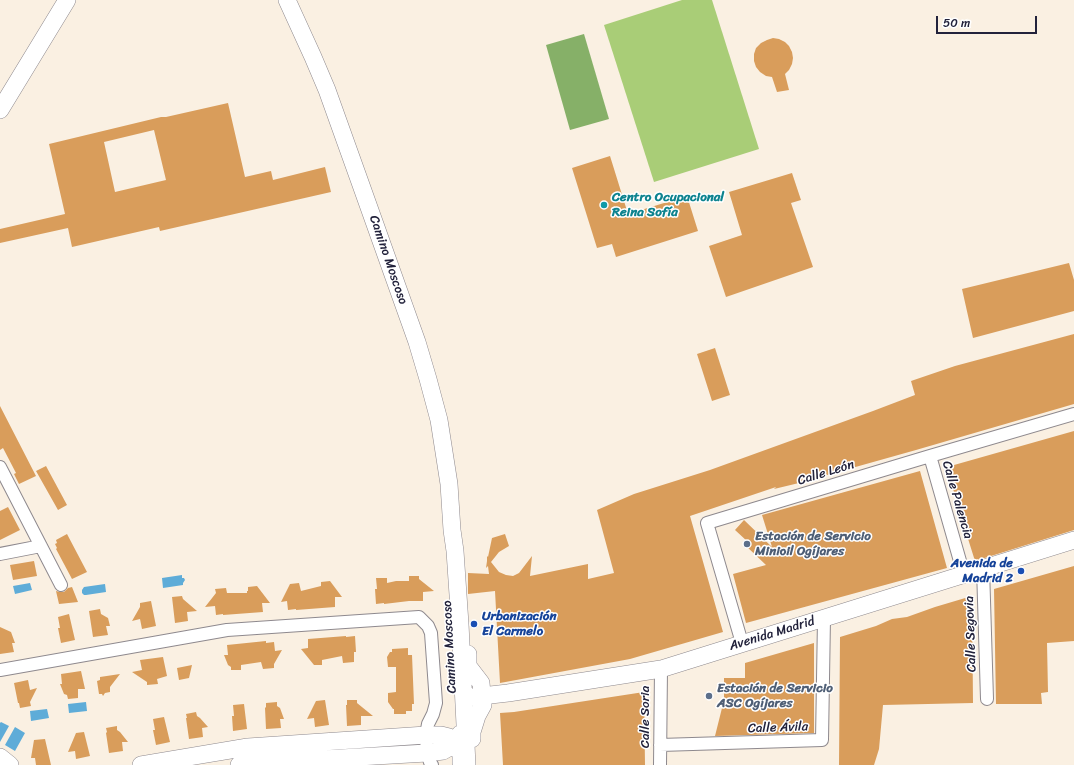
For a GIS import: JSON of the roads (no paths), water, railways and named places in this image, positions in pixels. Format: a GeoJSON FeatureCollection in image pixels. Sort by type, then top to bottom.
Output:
{"type":"FeatureCollection","features":[{"type":"Feature","properties":{"kind":"street"},"geometry":{"type":"LineString","coordinates":[[0,110],[67,0]]}},
{"type":"Feature","properties":{"kind":"street","name":"Camino Moscoso"},"geometry":{"type":"LineString","coordinates":[[287,0],[327,90],[364,192],[417,342],[439,420],[447,466],[455,551],[454,630],[459,723],[467,765]]}},
{"type":"Feature","properties":{"kind":"street","name":"Calle León"},"geometry":{"type":"LineString","coordinates":[[742,643],[707,523],[1074,414]]}},
{"type":"Feature","properties":{"kind":"street","name":"Calle Palencia"},"geometry":{"type":"LineString","coordinates":[[930,456],[964,575]]}},
{"type":"Feature","properties":{"kind":"street"},"geometry":{"type":"LineString","coordinates":[[0,467],[61,584]]}},
{"type":"Feature","properties":{"kind":"street","name":"Avenida Madrid"},"geometry":{"type":"LineString","coordinates":[[464,698],[508,693],[661,668],[1074,540]]}},
{"type":"Feature","properties":{"kind":"street"},"geometry":{"type":"LineString","coordinates":[[0,554],[41,546]]}},
{"type":"Feature","properties":{"kind":"street","name":"Calle Segovia"},"geometry":{"type":"LineString","coordinates":[[983,568],[987,699]]}},
{"type":"Feature","properties":{"kind":"street"},"geometry":{"type":"LineString","coordinates":[[0,670],[227,630],[419,617],[428,626],[431,633],[436,703],[428,724],[426,735],[430,759]]}},
{"type":"Feature","properties":{"kind":"street","name":"Calle Ávila"},"geometry":{"type":"LineString","coordinates":[[660,745],[822,740],[824,618]]}},
{"type":"Feature","properties":{"kind":"street"},"geometry":{"type":"LineString","coordinates":[[454,630],[467,638],[468,666],[481,683],[483,705],[477,716],[472,732],[473,765]]}},
{"type":"Feature","properties":{"kind":"street","name":"Camino Moscoso"},"geometry":{"type":"LineString","coordinates":[[454,630],[464,698],[459,723]]}},
{"type":"Feature","properties":{"kind":"street","name":"Calle Soria"},"geometry":{"type":"LineString","coordinates":[[660,765],[661,668]]}},
{"type":"Feature","properties":{"kind":"street"},"geometry":{"type":"LineString","coordinates":[[456,765],[455,742],[459,723]]}},
{"type":"Feature","properties":{"kind":"street"},"geometry":{"type":"LineString","coordinates":[[141,765],[248,747],[426,735],[441,735],[449,737],[455,742],[461,755],[461,765]]}},
{"type":"Feature","properties":{"kind":"street"},"geometry":{"type":"LineString","coordinates":[[239,765],[254,763],[430,759],[450,747],[455,742]]}},
{"type":"Feature","properties":{"kind":"street"},"geometry":{"type":"LineString","coordinates":[[0,757],[10,765]]}},
{"type":"Feature","properties":{"kind":"water"},"geometry":{"type":"Polygon","coordinates":[[[182,575],[182,578],[185,580],[183,585],[163,588],[162,578],[182,575]]]}},
{"type":"Feature","properties":{"kind":"water"},"geometry":{"type":"Polygon","coordinates":[[[30,583],[32,590],[15,594],[13,586],[30,583]]]}},
{"type":"Feature","properties":{"kind":"water"},"geometry":{"type":"Polygon","coordinates":[[[105,584],[106,592],[86,595],[82,593],[84,587],[105,584]]]}},
{"type":"Feature","properties":{"kind":"water"},"geometry":{"type":"Polygon","coordinates":[[[86,702],[87,711],[69,713],[68,704],[86,702]]]}},
{"type":"Feature","properties":{"kind":"water"},"geometry":{"type":"Polygon","coordinates":[[[47,709],[49,718],[31,721],[30,711],[47,709]]]}},
{"type":"Feature","properties":{"kind":"water"},"geometry":{"type":"Polygon","coordinates":[[[1,722],[9,726],[0,742],[0,723],[1,722]]]}},
{"type":"Feature","properties":{"kind":"water"},"geometry":{"type":"Polygon","coordinates":[[[15,727],[25,733],[15,751],[5,745],[15,727]]]}},
{"type":"Feature","properties":{"kind":"place","name":"Centro Ocupacional Reina Sofía"},"geometry":{"type":"Point","coordinates":[604,205]}},
{"type":"Feature","properties":{"kind":"place","name":"Estación de Servicio Minioil Ogíjares"},"geometry":{"type":"Point","coordinates":[747,544]}},
{"type":"Feature","properties":{"kind":"place","name":"Avenida de Madrid 2"},"geometry":{"type":"Point","coordinates":[1021,571]}},
{"type":"Feature","properties":{"kind":"place","name":"Urbanización El Carmelo"},"geometry":{"type":"Point","coordinates":[474,624]}},
{"type":"Feature","properties":{"kind":"place","name":"Estación de Servicio ASC Ogíjares"},"geometry":{"type":"Point","coordinates":[709,696]}}]}
